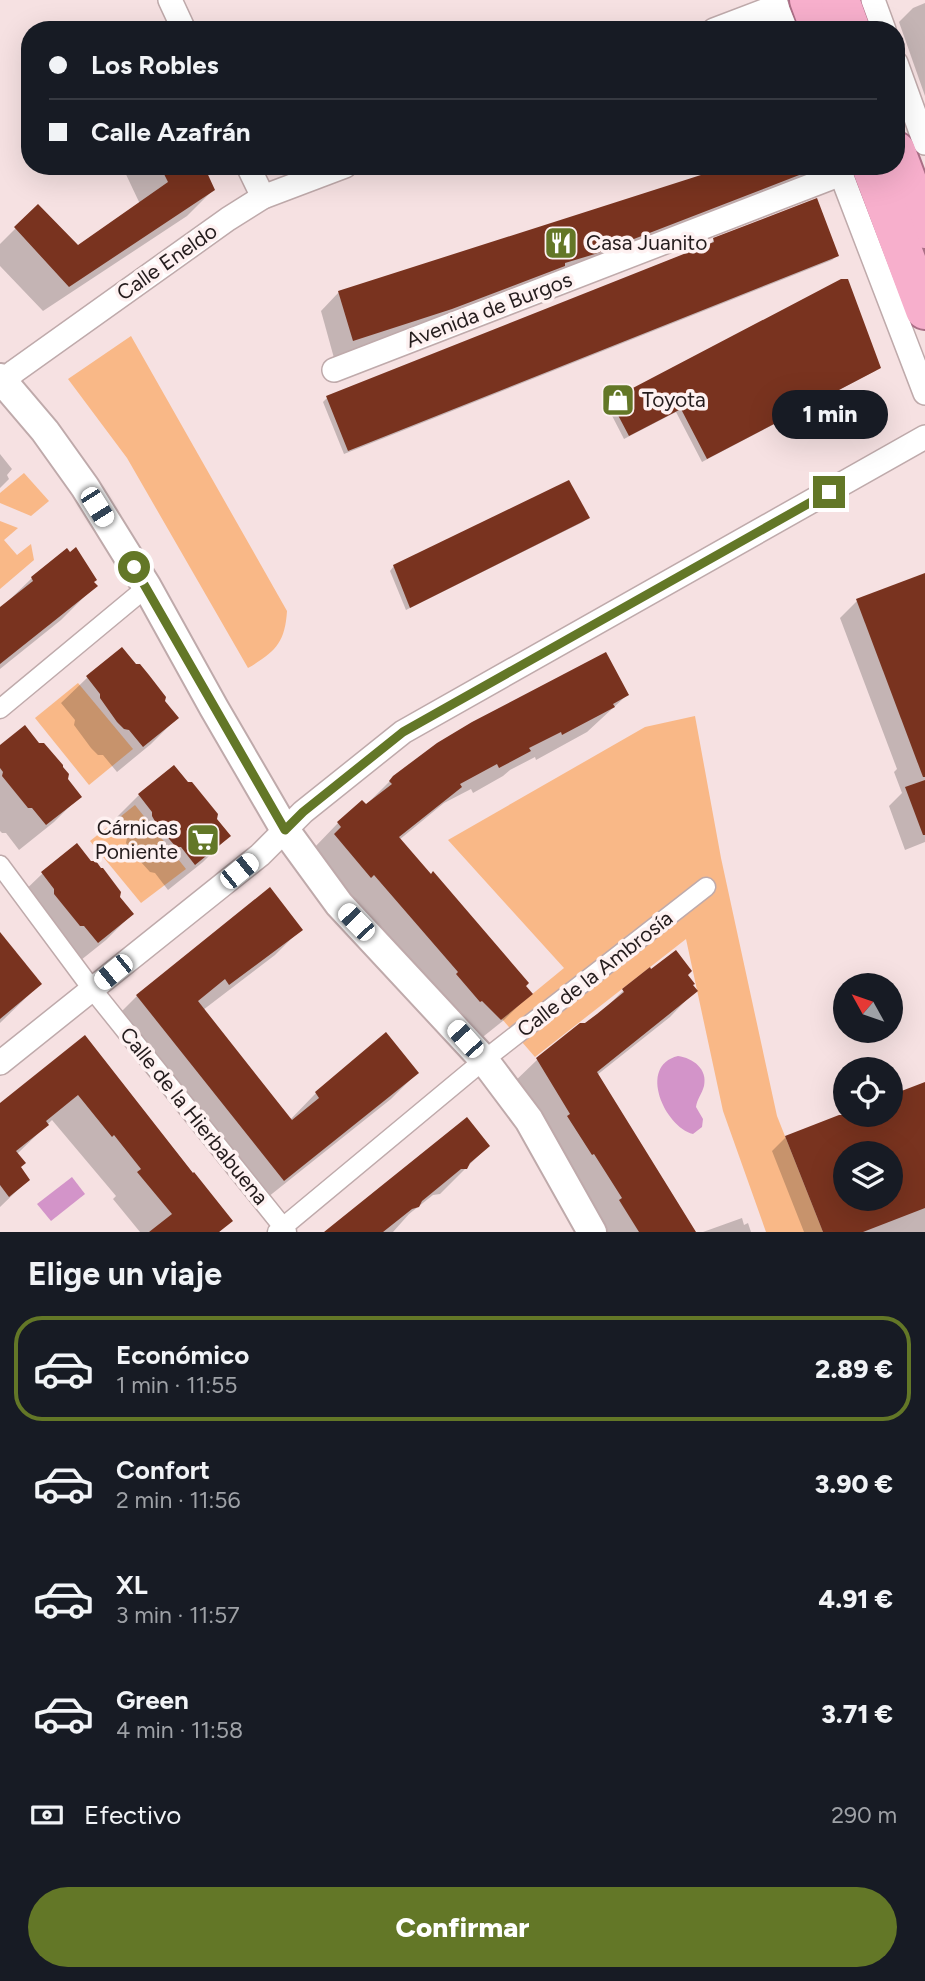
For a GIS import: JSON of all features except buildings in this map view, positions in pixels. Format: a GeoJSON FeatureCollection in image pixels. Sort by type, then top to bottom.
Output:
{"type":"FeatureCollection","features":[{"type":"Feature","properties":{"kind":"highway"},"geometry":{"type":"LineString","coordinates":[[840,0],[848,21]]}},
{"type":"Feature","properties":{"kind":"highway"},"geometry":{"type":"LineString","coordinates":[[788,2],[810,21]]}},
{"type":"Feature","properties":{"kind":"highway"},"geometry":{"type":"LineString","coordinates":[[854,175],[914,242]]}},
{"type":"Feature","properties":{"kind":"highway"},"geometry":{"type":"LineString","coordinates":[[901,175],[925,310]]}},
{"type":"Feature","properties":{"kind":"street"},"geometry":{"type":"LineString","coordinates":[[170,0],[180,21]]}},
{"type":"Feature","properties":{"kind":"street"},"geometry":{"type":"LineString","coordinates":[[859,0],[867,21]]}},
{"type":"Feature","properties":{"kind":"street"},"geometry":{"type":"LineString","coordinates":[[873,0],[881,21]]}},
{"type":"Feature","properties":{"kind":"street"},"geometry":{"type":"LineString","coordinates":[[738,21],[788,2],[788,21]]}},
{"type":"Feature","properties":{"kind":"street"},"geometry":{"type":"LineString","coordinates":[[905,88],[925,144]]}},
{"type":"Feature","properties":{"kind":"street"},"geometry":{"type":"LineString","coordinates":[[905,116],[925,144]]}},
{"type":"Feature","properties":{"kind":"street"},"geometry":{"type":"LineString","coordinates":[[252,175],[262,197]]}},
{"type":"Feature","properties":{"kind":"street","name":"Calle Eneldo"},"geometry":{"type":"LineString","coordinates":[[1,381],[217,226],[262,197],[321,175]]}},
{"type":"Feature","properties":{"kind":"street","name":"Avenida de Burgos"},"geometry":{"type":"LineString","coordinates":[[334,370],[830,175]]}},
{"type":"Feature","properties":{"kind":"street"},"geometry":{"type":"LineString","coordinates":[[850,175],[925,393]]}},
{"type":"Feature","properties":{"kind":"street"},"geometry":{"type":"LineString","coordinates":[[1,381],[45,431],[85,487],[147,587],[285,830],[339,904],[484,1060],[529,1120],[592,1232]]}},
{"type":"Feature","properties":{"kind":"street"},"geometry":{"type":"LineString","coordinates":[[0,1063],[260,855],[303,812],[403,732],[925,437]]}},
{"type":"Feature","properties":{"kind":"street"},"geometry":{"type":"LineString","coordinates":[[0,709],[147,587]]}},
{"type":"Feature","properties":{"kind":"street","name":"Calle de la Hierbabuena"},"geometry":{"type":"LineString","coordinates":[[0,864],[92,989],[282,1230]]}},
{"type":"Feature","properties":{"kind":"street","name":"Calle de la Ambrosía"},"geometry":{"type":"LineString","coordinates":[[282,1230],[484,1060],[706,887]]}},
{"type":"Feature","properties":{"kind":"shaded area"},"geometry":{"type":"Polygon","coordinates":[[[131,336],[287,611],[284,631],[277,646],[248,668],[127,458],[68,379],[131,336]]]}},
{"type":"Feature","properties":{"kind":"shaded area"},"geometry":{"type":"Polygon","coordinates":[[[24,473],[49,501],[31,516],[0,503],[0,493],[24,473]]]}},
{"type":"Feature","properties":{"kind":"shaded area"},"geometry":{"type":"Polygon","coordinates":[[[0,521],[18,528],[4,540],[17,555],[31,544],[34,560],[0,589],[0,521]]]}},
{"type":"Feature","properties":{"kind":"shaded area"},"geometry":{"type":"Polygon","coordinates":[[[78,683],[133,749],[89,785],[35,718],[78,683]]]}},
{"type":"Feature","properties":{"kind":"shaded area"},"geometry":{"type":"Polygon","coordinates":[[[695,716],[721,858],[777,1116],[823,1232],[766,1232],[723,1111],[686,939],[535,1057],[502,1019],[564,968],[448,840],[645,727],[695,716]]]}},
{"type":"Feature","properties":{"kind":"shaded area"},"geometry":{"type":"Polygon","coordinates":[[[135,805],[186,869],[141,903],[90,841],[135,805]]]}},
{"type":"Feature","properties":{"kind":"shaded area"},"geometry":{"type":"Polygon","coordinates":[[[678,1056],[694,1062],[704,1074],[704,1086],[696,1107],[703,1119],[702,1127],[693,1134],[683,1129],[665,1109],[657,1083],[659,1071],[666,1062],[678,1056]]]}},
{"type":"Feature","properties":{"kind":"shaded area"},"geometry":{"type":"Polygon","coordinates":[[[72,1177],[85,1194],[51,1221],[37,1204],[72,1177]]]}},
{"type":"Feature","properties":{"kind":"place","name":"Casa Juanito"},"geometry":{"type":"Point","coordinates":[561,243]}},
{"type":"Feature","properties":{"kind":"place","name":"Toyota"},"geometry":{"type":"Point","coordinates":[618,400]}},
{"type":"Feature","properties":{"kind":"place","name":"Cárnicas Poniente"},"geometry":{"type":"Point","coordinates":[203,840]}},
{"type":"Feature","properties":{"kind":"route"},"geometry":{"type":"LineString","coordinates":[[134,567],[285,830],[303,812],[403,732],[829,492]]}}]}
